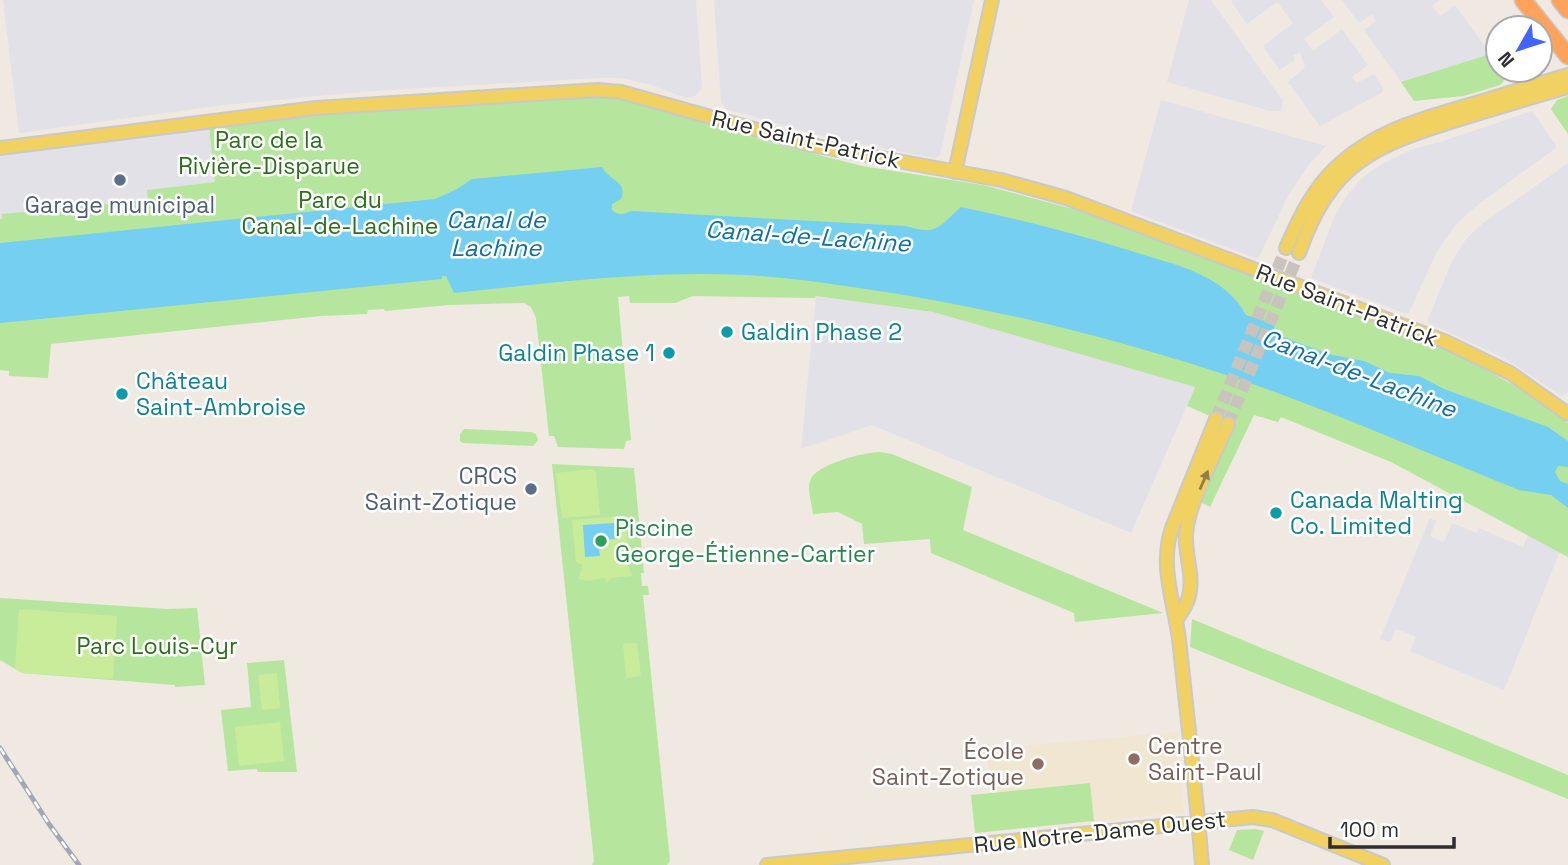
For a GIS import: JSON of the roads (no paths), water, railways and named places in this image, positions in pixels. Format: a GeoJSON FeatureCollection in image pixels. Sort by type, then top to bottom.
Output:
{"type":"FeatureCollection","features":[{"type":"Feature","properties":{"kind":"highway"},"geometry":{"type":"LineString","coordinates":[[1523,0],[1568,56]]}},
{"type":"Feature","properties":{"kind":"highway"},"geometry":{"type":"LineString","coordinates":[[1560,0],[1568,10]]}},
{"type":"Feature","properties":{"kind":"main road"},"geometry":{"type":"LineString","coordinates":[[955,172],[992,0]]}},
{"type":"Feature","properties":{"kind":"main road"},"geometry":{"type":"LineString","coordinates":[[1286,248],[1315,192],[1338,166],[1363,146],[1410,122],[1568,75]]}},
{"type":"Feature","properties":{"kind":"main road"},"geometry":{"type":"LineString","coordinates":[[1299,253],[1311,222],[1328,193],[1350,169],[1379,148],[1414,133],[1568,86]]}},
{"type":"Feature","properties":{"kind":"main road","name":"Rue Saint-Patrick"},"geometry":{"type":"LineString","coordinates":[[0,148],[325,107],[606,90],[638,96],[811,145],[1017,183],[1066,198],[1444,341],[1510,373],[1568,414]]}},
{"type":"Feature","properties":{"kind":"main road"},"geometry":{"type":"LineString","coordinates":[[1176,621],[1188,600],[1191,587],[1185,538],[1188,519],[1222,421],[1167,544],[1166,572],[1176,621],[1202,865]]}},
{"type":"Feature","properties":{"kind":"main road","name":"Rue Notre-Dame Ouest"},"geometry":{"type":"LineString","coordinates":[[768,865],[1248,817],[1268,819],[1383,865]]}},
{"type":"Feature","properties":{"kind":"water","name":"Canal de Lachine"},"geometry":{"type":"Polygon","coordinates":[[[602,167],[622,188],[621,199],[612,204],[612,210],[619,214],[631,211],[906,226],[931,230],[961,207],[1066,232],[1178,265],[1210,279],[1224,289],[1246,315],[1275,324],[1273,333],[1328,354],[1364,361],[1390,373],[1419,376],[1444,389],[1548,427],[1568,441],[1568,467],[1558,466],[1555,472],[1560,481],[1568,484],[1568,508],[1551,495],[1519,490],[1281,394],[1153,352],[1059,327],[963,306],[791,279],[746,275],[672,274],[599,278],[454,293],[446,276],[442,276],[442,279],[0,323],[0,243],[435,199],[472,179],[602,167]]]}},
{"type":"Feature","properties":{"kind":"water","name":"Piscine George-Étienne-Cartier"},"geometry":{"type":"Polygon","coordinates":[[[615,523],[617,539],[598,540],[600,556],[585,557],[583,525],[615,523]]]}},
{"type":"Feature","properties":{"kind":"tunnel"},"geometry":{"type":"LineString","coordinates":[[1216,419],[1286,248]]}},
{"type":"Feature","properties":{"kind":"tunnel"},"geometry":{"type":"LineString","coordinates":[[1228,424],[1299,253]]}},
{"type":"Feature","properties":{"kind":"railway"},"geometry":{"type":"LineString","coordinates":[[0,748],[79,865]]}},
{"type":"Feature","properties":{"kind":"place","name":"Garage municipal"},"geometry":{"type":"Point","coordinates":[120,180]}},
{"type":"Feature","properties":{"kind":"place","name":"Galdin Phase 2"},"geometry":{"type":"Point","coordinates":[727,332]}},
{"type":"Feature","properties":{"kind":"place","name":"Galdin Phase 1"},"geometry":{"type":"Point","coordinates":[669,353]}},
{"type":"Feature","properties":{"kind":"place","name":"Château Saint-Ambroise"},"geometry":{"type":"Point","coordinates":[122,394]}},
{"type":"Feature","properties":{"kind":"place","name":"CRCS Saint-Zotique"},"geometry":{"type":"Point","coordinates":[531,489]}},
{"type":"Feature","properties":{"kind":"place","name":"Canada Malting Co. Limited"},"geometry":{"type":"Point","coordinates":[1276,513]}},
{"type":"Feature","properties":{"kind":"place","name":"Piscine George-Étienne-Cartier"},"geometry":{"type":"Point","coordinates":[601,541]}},
{"type":"Feature","properties":{"kind":"place","name":"Centre Saint-Paul"},"geometry":{"type":"Point","coordinates":[1134,759]}},
{"type":"Feature","properties":{"kind":"place","name":"École Saint-Zotique"},"geometry":{"type":"Point","coordinates":[1038,764]}},
{"type":"Feature","properties":{"kind":"park label","name":"Parc de la Rivière-Disparue"},"geometry":{"type":"Point","coordinates":[269,153]}},
{"type":"Feature","properties":{"kind":"park label","name":"Parc du Canal-de-Lachine"},"geometry":{"type":"Point","coordinates":[340,213]}},
{"type":"Feature","properties":{"kind":"park label","name":"Parc Louis-Cyr"},"geometry":{"type":"Point","coordinates":[157,646]}},
{"type":"Feature","properties":{"kind":"water label","name":"Canal-de-Lachine"},"geometry":{"type":"Point","coordinates":[808,236]}},
{"type":"Feature","properties":{"kind":"water label","name":"Canal-de-Lachine"},"geometry":{"type":"Point","coordinates":[1359,373]}}]}
